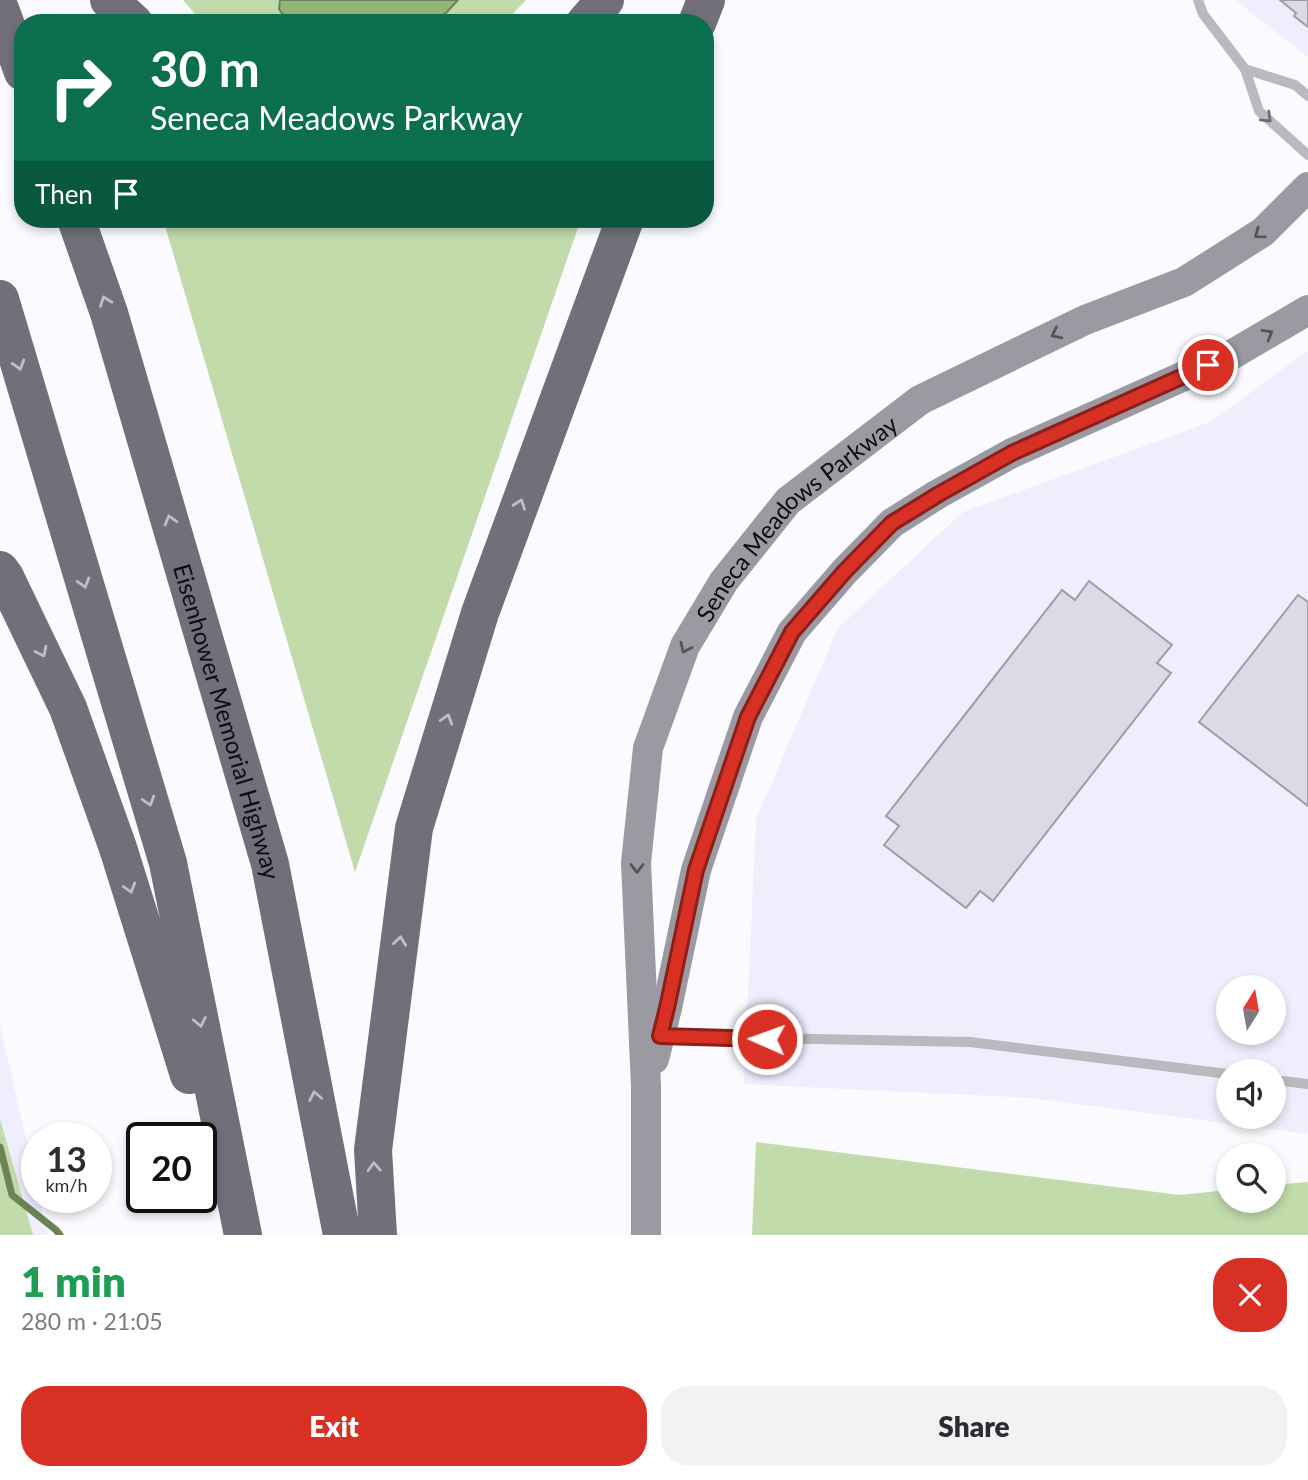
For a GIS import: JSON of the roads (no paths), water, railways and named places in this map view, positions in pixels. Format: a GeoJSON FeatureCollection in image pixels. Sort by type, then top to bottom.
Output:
{"type":"FeatureCollection","features":[{"type":"Feature","properties":{"kind":"highway"},"geometry":{"type":"LineString","coordinates":[[109,0],[124,14]]}},
{"type":"Feature","properties":{"kind":"highway"},"geometry":{"type":"LineString","coordinates":[[593,14],[605,0]]}},
{"type":"Feature","properties":{"kind":"highway"},"geometry":{"type":"LineString","coordinates":[[0,9],[14,47]]}},
{"type":"Feature","properties":{"kind":"highway","name":"Eisenhower Memorial Highway"},"geometry":{"type":"LineString","coordinates":[[79,228],[109,313],[270,863],[342,1235]]}},
{"type":"Feature","properties":{"kind":"highway"},"geometry":{"type":"LineString","coordinates":[[378,1235],[373,1150],[414,828],[480,613],[622,228]]}},
{"type":"Feature","properties":{"kind":"highway"},"geometry":{"type":"LineString","coordinates":[[0,299],[168,863],[241,1235]]}},
{"type":"Feature","properties":{"kind":"highway"},"geometry":{"type":"LineString","coordinates":[[0,570],[68,708],[118,848],[241,1235]]}},
{"type":"Feature","properties":{"kind":"street","name":"Seneca Meadows Parkway"},"geometry":{"type":"LineString","coordinates":[[646,1235],[646,1086],[636,863],[648,748],[685,646],[724,582],[788,501],[920,400],[1085,320],[1184,282],[1263,232],[1308,187]]}},
{"type":"Feature","properties":{"kind":"street","name":"Seneca Meadows Parkway"},"geometry":{"type":"LineString","coordinates":[[646,1086],[667,1008],[696,870],[748,717],[792,632],[845,571],[892,523],[1012,453],[1233,354],[1308,310]]}},
{"type":"Feature","properties":{"kind":"lane"},"geometry":{"type":"LineString","coordinates":[[1198,0],[1203,13],[1245,69],[1259,111],[1308,155]]}},
{"type":"Feature","properties":{"kind":"lane"},"geometry":{"type":"LineString","coordinates":[[1245,69],[1295,85],[1308,96]]}},
{"type":"Feature","properties":{"kind":"lane"},"geometry":{"type":"LineString","coordinates":[[660,1036],[970,1042],[1216,1073]]}},
{"type":"Feature","properties":{"kind":"lane"},"geometry":{"type":"LineString","coordinates":[[1286,1081],[1308,1084]]}},
{"type":"Feature","properties":{"kind":"waterway"},"geometry":{"type":"LineString","coordinates":[[0,1147],[12,1195],[60,1235]]}}]}
